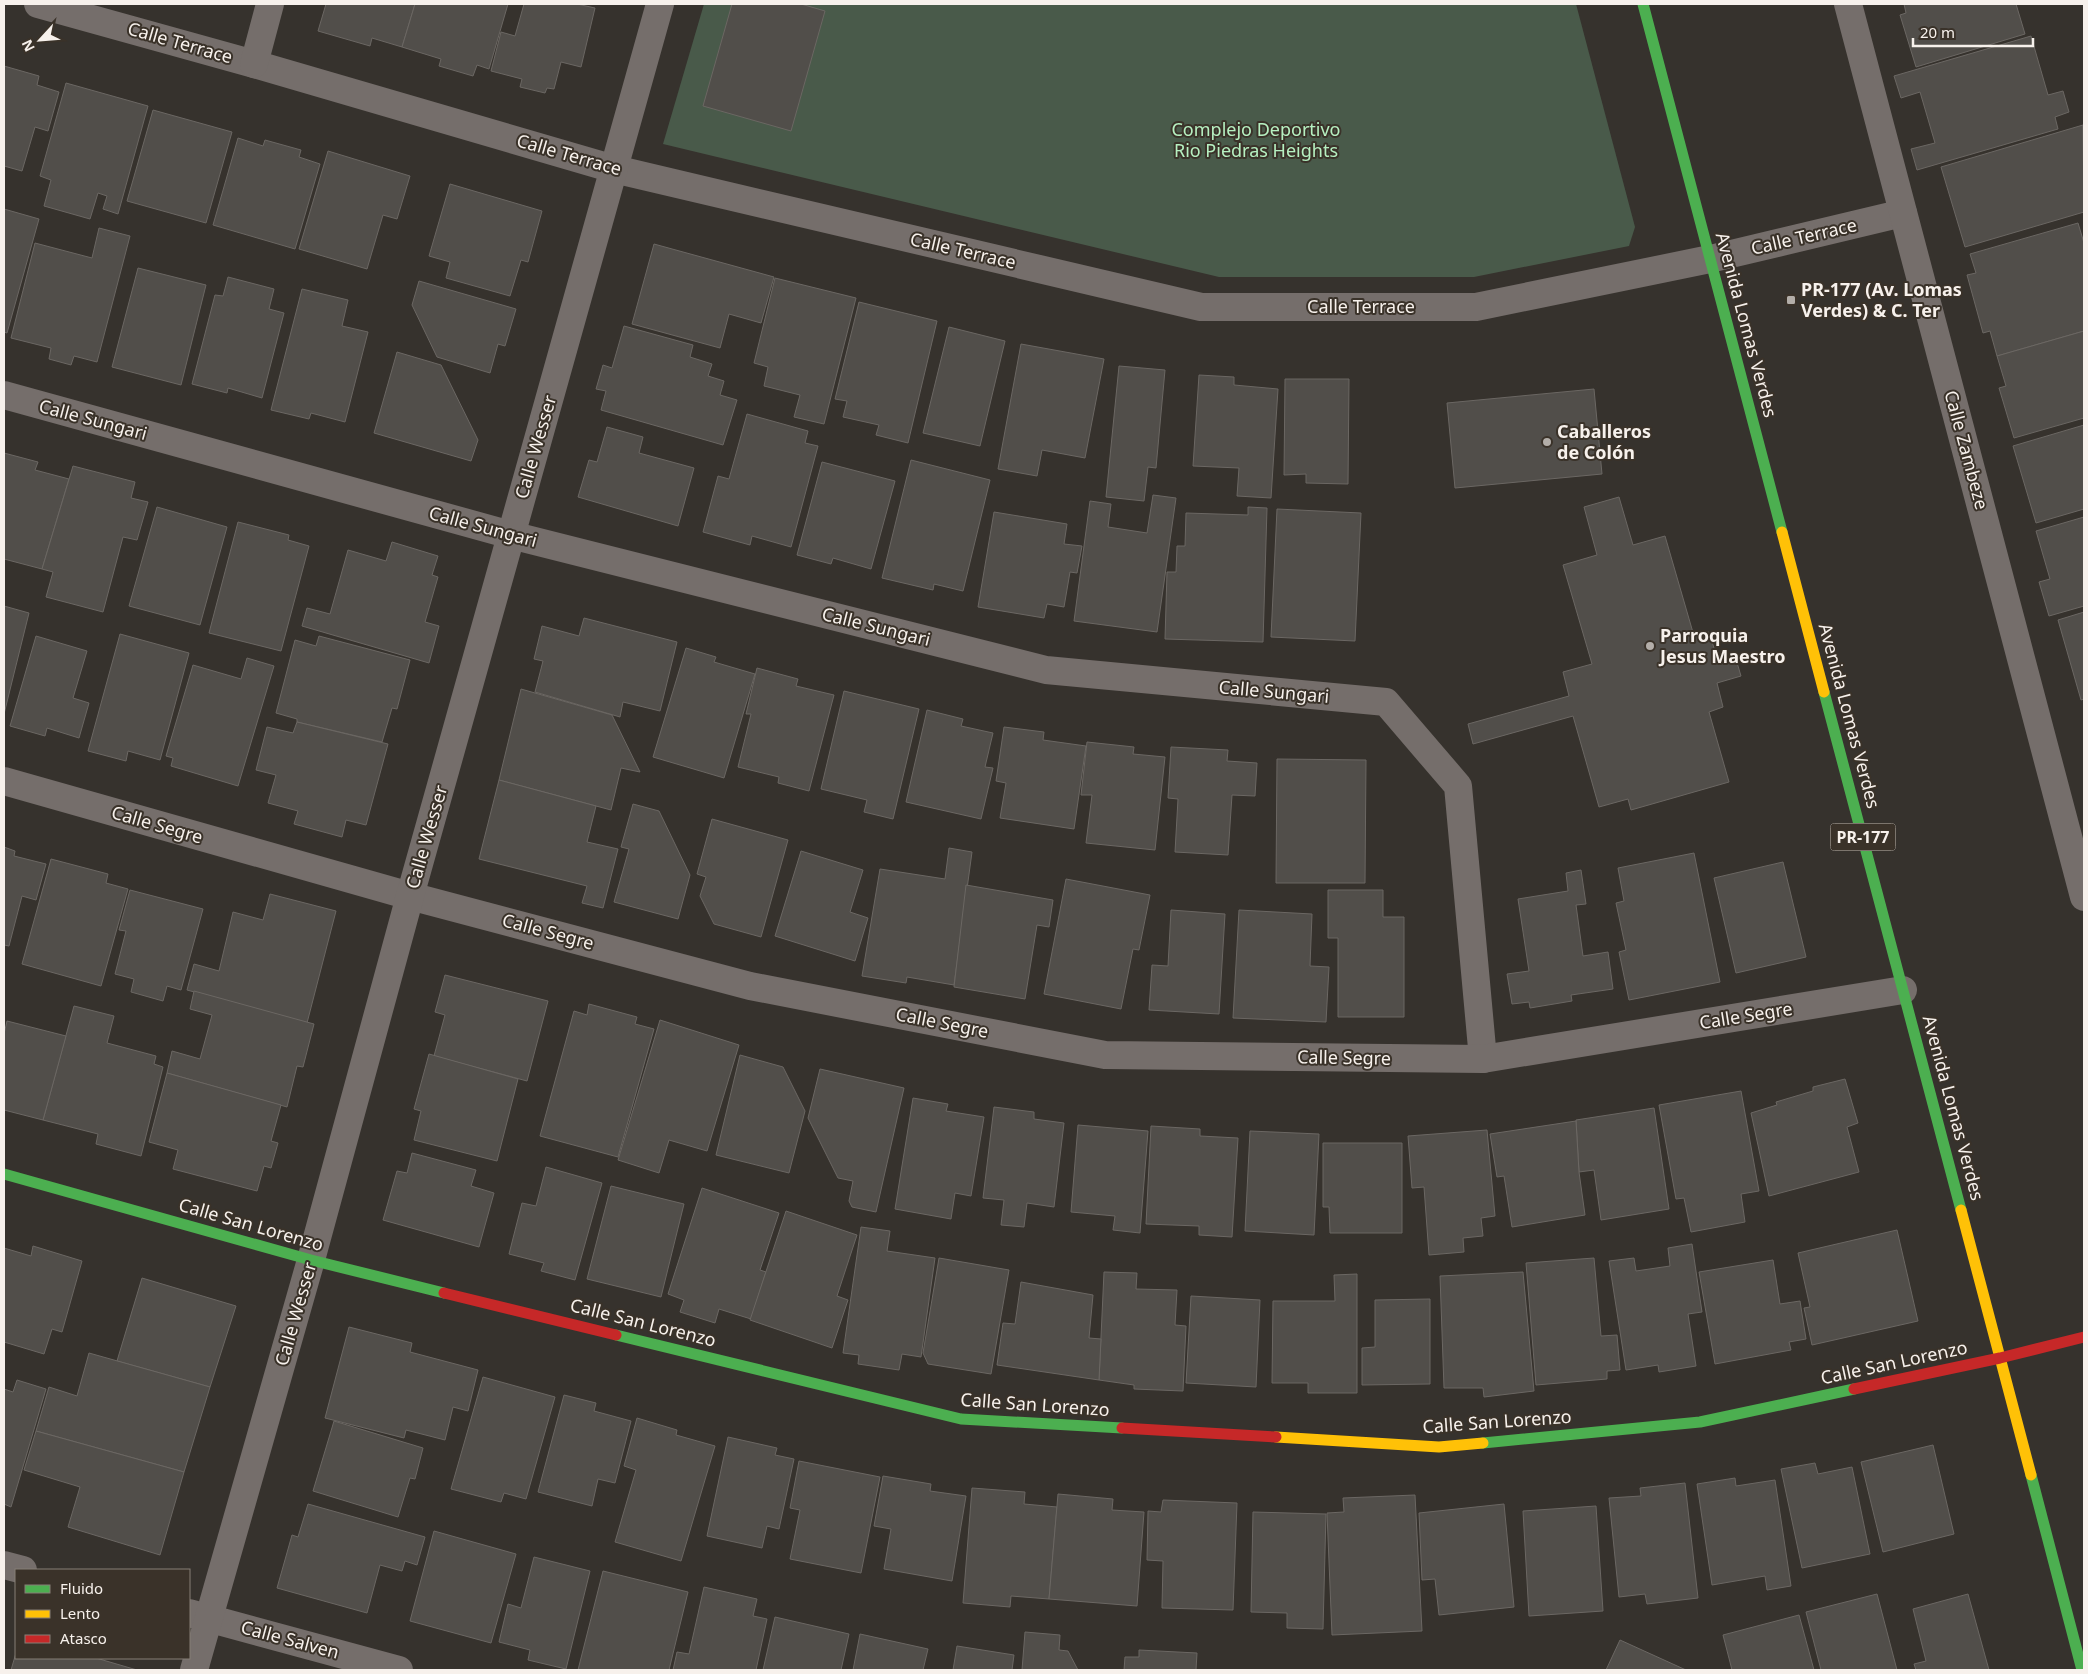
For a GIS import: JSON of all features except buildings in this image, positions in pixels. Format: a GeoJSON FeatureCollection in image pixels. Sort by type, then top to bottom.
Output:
{"type":"FeatureCollection","features":[{"type":"Feature","properties":{"kind":"street","name":"Calle Terrace"},"geometry":{"type":"LineString","coordinates":[[38,4],[254,64],[614,169],[1201,307],[1476,307],[1710,259],[1903,213]]}},
{"type":"Feature","properties":{"kind":"street"},"geometry":{"type":"LineString","coordinates":[[254,64],[270,4]]}},
{"type":"Feature","properties":{"kind":"street","name":"Calle Wesser"},"geometry":{"type":"LineString","coordinates":[[194,1670],[199,1615],[311,1260],[410,896],[660,4]]}},
{"type":"Feature","properties":{"kind":"street","name":"Avenida Lomas Verdes"},"geometry":{"type":"LineString","coordinates":[[1643,4],[2082,1670]]}},
{"type":"Feature","properties":{"kind":"street","name":"Calle Zambeze"},"geometry":{"type":"LineString","coordinates":[[1848,4],[2084,897]]}},
{"type":"Feature","properties":{"kind":"street","name":"Calle Sungari"},"geometry":{"type":"LineString","coordinates":[[4,395],[511,535],[1046,670],[1386,702],[1458,786],[1483,1059]]}},
{"type":"Feature","properties":{"kind":"street","name":"Calle Segre"},"geometry":{"type":"LineString","coordinates":[[4,781],[410,896],[750,986],[1105,1055],[1483,1059],[1904,990]]}},
{"type":"Feature","properties":{"kind":"street","name":"Calle San Lorenzo"},"geometry":{"type":"LineString","coordinates":[[4,1174],[311,1260],[962,1420],[1439,1447],[1700,1422],[2000,1358],[2084,1337]]}},
{"type":"Feature","properties":{"kind":"street"},"geometry":{"type":"LineString","coordinates":[[4,1566],[18,1569]]}},
{"type":"Feature","properties":{"kind":"street","name":"Calle Salven"},"geometry":{"type":"LineString","coordinates":[[199,1615],[400,1670]]}},
{"type":"Feature","properties":{"kind":"green space","name":"Complejo Deportivo Rio Piedras Heights"},"geometry":{"type":"Polygon","coordinates":[[[704,4],[1576,4],[1635,227],[1629,246],[1474,277],[1219,277],[663,144],[704,4]]]}},
{"type":"Feature","properties":{"kind":"traffic: fast"},"geometry":{"type":"LineString","coordinates":[[1643,4],[1782,532]]}},
{"type":"Feature","properties":{"kind":"traffic: fast"},"geometry":{"type":"LineString","coordinates":[[1824,692],[1961,1210]]}},
{"type":"Feature","properties":{"kind":"traffic: fast"},"geometry":{"type":"LineString","coordinates":[[4,1174],[311,1260],[444,1293]]}},
{"type":"Feature","properties":{"kind":"traffic: fast"},"geometry":{"type":"LineString","coordinates":[[616,1335],[961,1419],[1122,1428]]}},
{"type":"Feature","properties":{"kind":"traffic: fast"},"geometry":{"type":"LineString","coordinates":[[1483,1443],[1700,1422],[1854,1389]]}},
{"type":"Feature","properties":{"kind":"traffic: fast"},"geometry":{"type":"LineString","coordinates":[[2031,1475],[2082,1670]]}},
{"type":"Feature","properties":{"kind":"traffic: slow"},"geometry":{"type":"LineString","coordinates":[[1782,532],[1824,692]]}},
{"type":"Feature","properties":{"kind":"traffic: slow"},"geometry":{"type":"LineString","coordinates":[[1961,1210],[2031,1475]]}},
{"type":"Feature","properties":{"kind":"traffic: slow"},"geometry":{"type":"LineString","coordinates":[[1276,1437],[1439,1447],[1483,1443]]}},
{"type":"Feature","properties":{"kind":"traffic: jam"},"geometry":{"type":"LineString","coordinates":[[444,1293],[616,1335]]}},
{"type":"Feature","properties":{"kind":"traffic: jam"},"geometry":{"type":"LineString","coordinates":[[1854,1389],[2000,1358],[2084,1337]]}},
{"type":"Feature","properties":{"kind":"traffic: jam"},"geometry":{"type":"LineString","coordinates":[[1122,1428],[1276,1437]]}},
{"type":"Feature","properties":{"kind":"place","name":"PR-177 (Av. Lomas Verdes) & C. Ter"},"geometry":{"type":"Point","coordinates":[1791,300]}},
{"type":"Feature","properties":{"kind":"place","name":"Caballeros de Colón"},"geometry":{"type":"Point","coordinates":[1547,442]}},
{"type":"Feature","properties":{"kind":"place","name":"Parroquia Jesus Maestro"},"geometry":{"type":"Point","coordinates":[1650,646]}}]}
